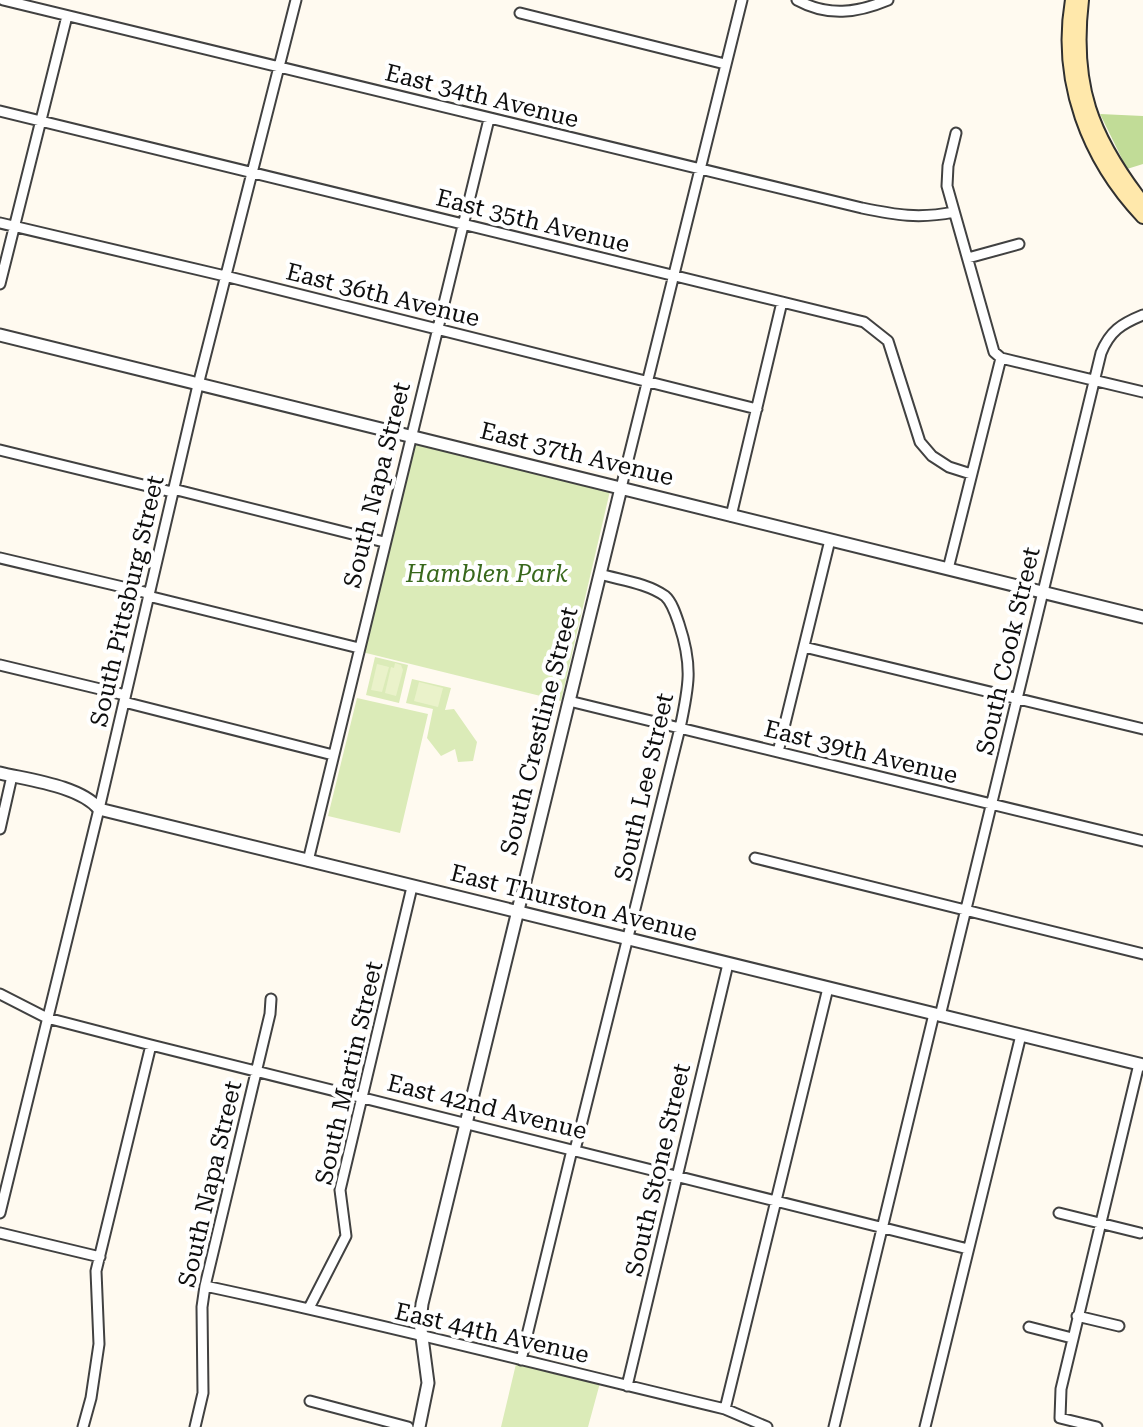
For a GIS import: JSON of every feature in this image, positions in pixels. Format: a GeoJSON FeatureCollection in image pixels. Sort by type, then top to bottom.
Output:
{"type":"FeatureCollection","features":[{"type":"Feature","properties":{"kind":"main road"},"geometry":{"type":"LineString","coordinates":[[1072,0],[1070,56],[1076,102],[1105,171],[1143,217]]}},
{"type":"Feature","properties":{"kind":"main road"},"geometry":{"type":"LineString","coordinates":[[1082,0],[1080,55],[1083,87],[1090,113],[1101,142],[1117,170],[1143,203]]}},
{"type":"Feature","properties":{"kind":"street","name":"East 34th Avenue"},"geometry":{"type":"LineString","coordinates":[[3,0],[899,216],[928,217],[954,212]]}},
{"type":"Feature","properties":{"kind":"street","name":"South Pittsburg Street"},"geometry":{"type":"LineString","coordinates":[[0,1213],[198,385],[296,0]]}},
{"type":"Feature","properties":{"kind":"street","name":"South Crestline Street"},"geometry":{"type":"LineString","coordinates":[[419,1427],[428,1383],[421,1338],[422,1304],[742,0]]}},
{"type":"Feature","properties":{"kind":"street"},"geometry":{"type":"LineString","coordinates":[[797,0],[831,12],[869,8],[888,0]]}},
{"type":"Feature","properties":{"kind":"street"},"geometry":{"type":"LineString","coordinates":[[520,13],[725,64]]}},
{"type":"Feature","properties":{"kind":"street"},"geometry":{"type":"LineString","coordinates":[[0,284],[67,16]]}},
{"type":"Feature","properties":{"kind":"street","name":"East 35th Avenue"},"geometry":{"type":"LineString","coordinates":[[0,111],[864,322],[888,341],[920,442],[932,456],[949,467],[971,474]]}},
{"type":"Feature","properties":{"kind":"street","name":"South Napa Street"},"geometry":{"type":"LineString","coordinates":[[308,861],[409,436],[489,119]]}},
{"type":"Feature","properties":{"kind":"street"},"geometry":{"type":"LineString","coordinates":[[956,133],[947,186],[994,352],[1001,358],[1143,392]]}},
{"type":"Feature","properties":{"kind":"street","name":"East 36th Avenue"},"geometry":{"type":"LineString","coordinates":[[0,223],[757,409]]}},
{"type":"Feature","properties":{"kind":"street"},"geometry":{"type":"LineString","coordinates":[[968,258],[1019,244]]}},
{"type":"Feature","properties":{"kind":"street"},"geometry":{"type":"LineString","coordinates":[[731,516],[782,302]]}},
{"type":"Feature","properties":{"kind":"street","name":"South Cook Street"},"geometry":{"type":"LineString","coordinates":[[834,1427],[991,805],[1094,379],[1108,336],[1122,324],[1143,315]]}},
{"type":"Feature","properties":{"kind":"street","name":"East 37th Avenue"},"geometry":{"type":"LineString","coordinates":[[0,335],[1143,617]]}},
{"type":"Feature","properties":{"kind":"street"},"geometry":{"type":"LineString","coordinates":[[948,569],[1001,358]]}},
{"type":"Feature","properties":{"kind":"street"},"geometry":{"type":"LineString","coordinates":[[0,450],[384,542]]}},
{"type":"Feature","properties":{"kind":"street"},"geometry":{"type":"LineString","coordinates":[[778,752],[830,540]]}},
{"type":"Feature","properties":{"kind":"street"},"geometry":{"type":"LineString","coordinates":[[0,558],[359,648]]}},
{"type":"Feature","properties":{"kind":"street","name":"South Lee Street"},"geometry":{"type":"LineString","coordinates":[[521,1360],[688,691],[690,664],[677,616],[667,598],[650,588],[600,574]]}},
{"type":"Feature","properties":{"kind":"street"},"geometry":{"type":"LineString","coordinates":[[804,647],[1143,729]]}},
{"type":"Feature","properties":{"kind":"street"},"geometry":{"type":"LineString","coordinates":[[0,665],[333,755]]}},
{"type":"Feature","properties":{"kind":"street","name":"East 39th Avenue"},"geometry":{"type":"LineString","coordinates":[[569,701],[1143,841]]}},
{"type":"Feature","properties":{"kind":"street"},"geometry":{"type":"LineString","coordinates":[[0,829],[6,774]]}},
{"type":"Feature","properties":{"kind":"street","name":"East Thurston Avenue"},"geometry":{"type":"LineString","coordinates":[[6,774],[77,794],[91,800],[99,809],[1141,1065]]}},
{"type":"Feature","properties":{"kind":"street"},"geometry":{"type":"LineString","coordinates":[[755,858],[1143,954]]}},
{"type":"Feature","properties":{"kind":"street","name":"South Martin Street"},"geometry":{"type":"LineString","coordinates":[[309,1308],[346,1236],[340,1190],[412,887]]}},
{"type":"Feature","properties":{"kind":"street","name":"South Stone Street"},"geometry":{"type":"LineString","coordinates":[[627,1386],[728,964]]}},
{"type":"Feature","properties":{"kind":"street"},"geometry":{"type":"LineString","coordinates":[[725,1409],[828,988]]}},
{"type":"Feature","properties":{"kind":"street","name":"East 42nd Avenue"},"geometry":{"type":"LineString","coordinates":[[0,994],[47,1018],[968,1249]]}},
{"type":"Feature","properties":{"kind":"street","name":"South Napa Street"},"geometry":{"type":"LineString","coordinates":[[195,1427],[203,1393],[202,1307],[205,1286],[257,1071],[271,999]]}},
{"type":"Feature","properties":{"kind":"street"},"geometry":{"type":"LineString","coordinates":[[925,1427],[1021,1035]]}},
{"type":"Feature","properties":{"kind":"street"},"geometry":{"type":"LineString","coordinates":[[83,1427],[99,1344],[96,1271],[151,1045]]}},
{"type":"Feature","properties":{"kind":"street"},"geometry":{"type":"LineString","coordinates":[[1097,1427],[1059,1422],[1061,1389],[1099,1222],[1141,1065]]}},
{"type":"Feature","properties":{"kind":"street"},"geometry":{"type":"LineString","coordinates":[[1059,1213],[1140,1233]]}},
{"type":"Feature","properties":{"kind":"street"},"geometry":{"type":"LineString","coordinates":[[0,1233],[100,1257]]}},
{"type":"Feature","properties":{"kind":"street","name":"East 44th Avenue"},"geometry":{"type":"LineString","coordinates":[[205,1286],[309,1308],[421,1338],[725,1409],[746,1423],[767,1427]]}},
{"type":"Feature","properties":{"kind":"street"},"geometry":{"type":"LineString","coordinates":[[1077,1316],[1119,1326]]}},
{"type":"Feature","properties":{"kind":"street"},"geometry":{"type":"LineString","coordinates":[[1029,1327],[1072,1338]]}},
{"type":"Feature","properties":{"kind":"street"},"geometry":{"type":"LineString","coordinates":[[310,1401],[408,1427]]}},
{"type":"Feature","properties":{"kind":"green space"},"geometry":{"type":"Polygon","coordinates":[[[1100,114],[1143,116],[1143,164],[1127,169],[1100,114]]]}},
{"type":"Feature","properties":{"kind":"green space","name":"Hamblen Park"},"geometry":{"type":"Polygon","coordinates":[[[413,442],[610,491],[561,701],[362,652],[413,442]]]}},
{"type":"Feature","properties":{"kind":"green space"},"geometry":{"type":"Polygon","coordinates":[[[375,657],[408,665],[399,703],[366,695],[375,657]]]}},
{"type":"Feature","properties":{"kind":"green space"},"geometry":{"type":"Polygon","coordinates":[[[395,663],[401,665],[403,670],[396,696],[385,693],[391,667],[394,668],[395,663]]]}},
{"type":"Feature","properties":{"kind":"green space"},"geometry":{"type":"Polygon","coordinates":[[[377,664],[389,667],[382,692],[371,690],[377,664]]]}},
{"type":"Feature","properties":{"kind":"green space"},"geometry":{"type":"Polygon","coordinates":[[[412,679],[451,688],[445,710],[454,709],[477,742],[473,761],[458,762],[455,749],[441,756],[427,738],[433,709],[406,703],[412,679]]]}},
{"type":"Feature","properties":{"kind":"green space"},"geometry":{"type":"Polygon","coordinates":[[[419,682],[443,688],[438,707],[414,701],[419,682]]]}},
{"type":"Feature","properties":{"kind":"green space"},"geometry":{"type":"Polygon","coordinates":[[[357,698],[428,714],[400,833],[328,816],[357,698]]]}},
{"type":"Feature","properties":{"kind":"green space"},"geometry":{"type":"Polygon","coordinates":[[[516,1364],[600,1383],[588,1427],[501,1427],[516,1364]]]}}]}
